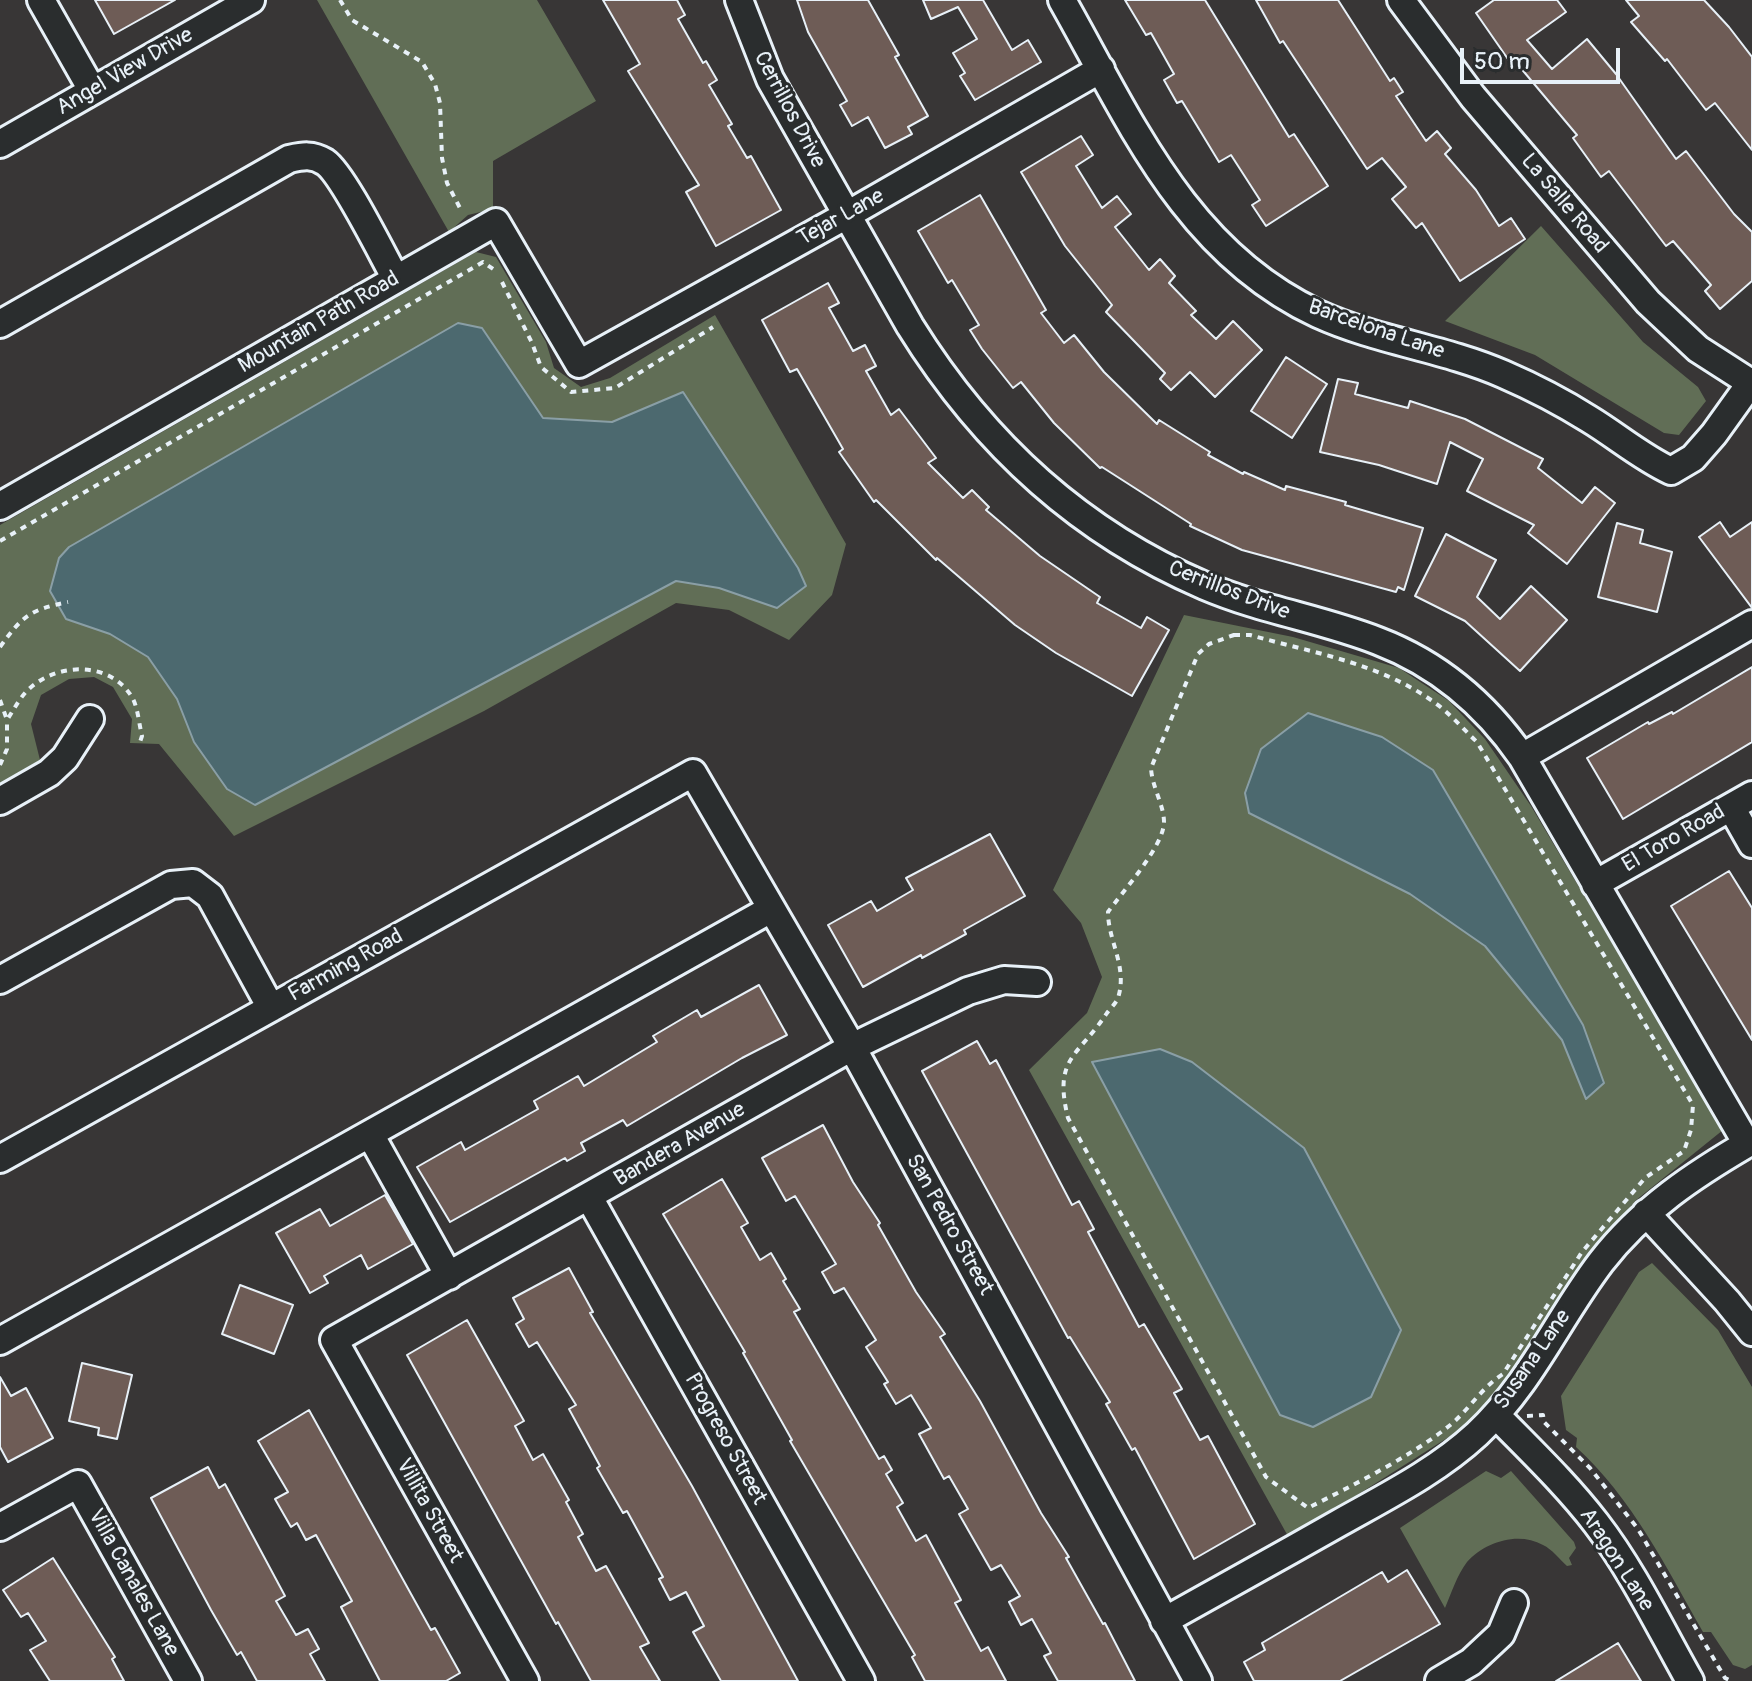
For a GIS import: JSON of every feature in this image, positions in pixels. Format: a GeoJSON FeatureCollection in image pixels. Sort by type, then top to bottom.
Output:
{"type":"FeatureCollection","features":[{"type":"Feature","properties":{"kind":"street"},"geometry":{"type":"LineString","coordinates":[[41,0],[92,90]]}},
{"type":"Feature","properties":{"kind":"street","name":"Angel View Drive"},"geometry":{"type":"LineString","coordinates":[[0,144],[251,0]]}},
{"type":"Feature","properties":{"kind":"street","name":"Cerrillos Drive"},"geometry":{"type":"LineString","coordinates":[[739,0],[770,79],[910,326],[950,387],[998,444],[1051,493],[1111,537],[1174,573],[1242,600],[1352,632],[1413,657],[1467,694],[1486,712],[1522,757],[1750,1142]]}},
{"type":"Feature","properties":{"kind":"street","name":"Barcelona Lane"},"geometry":{"type":"LineString","coordinates":[[1062,0],[1157,166],[1188,212],[1226,253],[1270,287],[1319,314],[1345,324],[1466,360],[1529,386],[1589,419],[1645,458],[1671,471],[1693,458],[1751,382]]}},
{"type":"Feature","properties":{"kind":"street","name":"La Salle Road"},"geometry":{"type":"LineString","coordinates":[[1401,0],[1473,97],[1663,319],[1698,349],[1751,382]]}},
{"type":"Feature","properties":{"kind":"street","name":"Tejar Lane"},"geometry":{"type":"LineString","coordinates":[[579,364],[1101,69]]}},
{"type":"Feature","properties":{"kind":"street"},"geometry":{"type":"LineString","coordinates":[[0,324],[289,159],[309,155],[327,163],[341,181],[396,279]]}},
{"type":"Feature","properties":{"kind":"street","name":"Mountain Path Road"},"geometry":{"type":"LineString","coordinates":[[0,506],[496,222],[579,364]]}},
{"type":"Feature","properties":{"kind":"street"},"geometry":{"type":"LineString","coordinates":[[1522,757],[1752,624]]}},
{"type":"Feature","properties":{"kind":"street"},"geometry":{"type":"LineString","coordinates":[[0,801],[49,773],[65,758],[90,719]]}},
{"type":"Feature","properties":{"kind":"street","name":"San Pedro Street"},"geometry":{"type":"LineString","coordinates":[[693,773],[852,1047],[1198,1681]]}},
{"type":"Feature","properties":{"kind":"street","name":"Farming Road"},"geometry":{"type":"LineString","coordinates":[[0,1159],[693,773]]}},
{"type":"Feature","properties":{"kind":"street"},"geometry":{"type":"LineString","coordinates":[[1741,801],[1752,844]]}},
{"type":"Feature","properties":{"kind":"street","name":"El Toro Road"},"geometry":{"type":"LineString","coordinates":[[1595,884],[1741,801]]}},
{"type":"Feature","properties":{"kind":"street"},"geometry":{"type":"LineString","coordinates":[[0,980],[171,885],[193,883],[210,896],[271,1008]]}},
{"type":"Feature","properties":{"kind":"street"},"geometry":{"type":"LineString","coordinates":[[0,1341],[771,909]]}},
{"type":"Feature","properties":{"kind":"street","name":"Bandera Avenue"},"geometry":{"type":"LineString","coordinates":[[334,1340],[852,1047],[968,991],[1004,980],[1037,982]]}},
{"type":"Feature","properties":{"kind":"street"},"geometry":{"type":"LineString","coordinates":[[370,1134],[449,1276]]}},
{"type":"Feature","properties":{"kind":"street","name":"Susana Lane"},"geometry":{"type":"LineString","coordinates":[[1164,1621],[1416,1480],[1452,1454],[1496,1415],[1531,1371],[1601,1263],[1646,1213],[1693,1176],[1750,1142]]}},
{"type":"Feature","properties":{"kind":"street","name":"Progreso Street"},"geometry":{"type":"LineString","coordinates":[[589,1197],[861,1681]]}},
{"type":"Feature","properties":{"kind":"street"},"geometry":{"type":"LineString","coordinates":[[1646,1213],[1752,1332]]}},
{"type":"Feature","properties":{"kind":"street","name":"Villita Street"},"geometry":{"type":"LineString","coordinates":[[334,1340],[525,1681]]}},
{"type":"Feature","properties":{"kind":"street","name":"Aragon Lane"},"geometry":{"type":"LineString","coordinates":[[1496,1415],[1597,1524],[1690,1681]]}},
{"type":"Feature","properties":{"kind":"street","name":"Villa Canales Lane"},"geometry":{"type":"LineString","coordinates":[[0,1527],[78,1484],[188,1681]]}},
{"type":"Feature","properties":{"kind":"street"},"geometry":{"type":"LineString","coordinates":[[1439,1681],[1471,1662],[1501,1634],[1514,1603]]}},
{"type":"Feature","properties":{"kind":"path"},"geometry":{"type":"LineString","coordinates":[[340,0],[352,20],[422,62],[435,84],[440,103],[442,158],[447,183],[461,210]]}},
{"type":"Feature","properties":{"kind":"path"},"geometry":{"type":"LineString","coordinates":[[0,541],[483,262],[495,269],[541,367],[571,392],[615,388],[713,327]]}},
{"type":"Feature","properties":{"kind":"path"},"geometry":{"type":"LineString","coordinates":[[0,647],[14,628],[36,609],[68,602]]}},
{"type":"Feature","properties":{"kind":"path"},"geometry":{"type":"LineString","coordinates":[[1234,635],[1264,639],[1353,664],[1393,679],[1432,701],[1477,742],[1693,1105],[1691,1130],[1684,1151],[1645,1178],[1582,1252],[1503,1374],[1488,1384],[1451,1425],[1370,1476],[1308,1508],[1266,1477],[1068,1118],[1063,1099],[1064,1071],[1071,1055],[1100,1025],[1117,998],[1121,972],[1108,927],[1108,912],[1163,836],[1164,819],[1152,784],[1151,768],[1198,654],[1209,644],[1234,635]]}},
{"type":"Feature","properties":{"kind":"path"},"geometry":{"type":"LineString","coordinates":[[7,720],[26,692],[58,672],[90,668],[120,682],[134,701],[142,736],[140,742]]}},
{"type":"Feature","properties":{"kind":"path"},"geometry":{"type":"LineString","coordinates":[[0,700],[7,720],[7,749],[0,765]]}},
{"type":"Feature","properties":{"kind":"green space"},"geometry":{"type":"Polygon","coordinates":[[[317,0],[537,0],[596,101],[493,161],[493,209],[468,215],[449,232],[317,0]]]}},
{"type":"Feature","properties":{"kind":"green space"},"geometry":{"type":"Polygon","coordinates":[[[1541,226],[1643,342],[1698,387],[1706,401],[1679,435],[1664,433],[1535,355],[1445,321],[1541,226]]]}},
{"type":"Feature","properties":{"kind":"green space"},"geometry":{"type":"Polygon","coordinates":[[[476,252],[496,257],[546,342],[554,368],[581,387],[610,378],[715,315],[846,544],[832,595],[789,640],[729,610],[676,603],[484,711],[234,836],[159,744],[130,743],[132,719],[113,687],[94,677],[69,679],[41,695],[31,724],[40,760],[0,785],[0,525],[476,252]]]}},
{"type":"Feature","properties":{"kind":"green space"},"geometry":{"type":"Polygon","coordinates":[[[1184,615],[1293,637],[1399,668],[1449,701],[1485,739],[1531,806],[1723,1130],[1635,1201],[1505,1383],[1463,1428],[1289,1538],[1029,1070],[1087,1013],[1102,977],[1081,923],[1053,890],[1184,615]]]}},
{"type":"Feature","properties":{"kind":"green space"},"geometry":{"type":"Polygon","coordinates":[[[1652,1263],[1718,1330],[1752,1387],[1752,1665],[1745,1669],[1733,1665],[1711,1632],[1703,1632],[1631,1511],[1576,1447],[1577,1438],[1566,1430],[1561,1396],[1639,1272],[1652,1263]]]}},
{"type":"Feature","properties":{"kind":"green space"},"geometry":{"type":"Polygon","coordinates":[[[1486,1471],[1501,1478],[1511,1471],[1574,1542],[1576,1548],[1569,1558],[1572,1565],[1567,1566],[1550,1549],[1533,1541],[1513,1539],[1492,1544],[1467,1562],[1445,1608],[1400,1528],[1486,1471]]]}},
{"type":"Feature","properties":{"kind":"water"},"geometry":{"type":"Polygon","coordinates":[[[458,323],[482,328],[543,418],[612,422],[683,392],[798,568],[806,586],[777,608],[719,588],[676,581],[255,805],[227,789],[194,742],[177,699],[148,657],[110,634],[66,619],[50,591],[59,558],[69,547],[458,323]]]}},
{"type":"Feature","properties":{"kind":"water"},"geometry":{"type":"Polygon","coordinates":[[[1308,713],[1382,737],[1433,770],[1583,1025],[1604,1083],[1586,1099],[1562,1040],[1485,946],[1410,894],[1249,813],[1245,793],[1261,749],[1308,713]]]}},
{"type":"Feature","properties":{"kind":"water"},"geometry":{"type":"Polygon","coordinates":[[[1160,1049],[1192,1062],[1304,1148],[1401,1330],[1371,1397],[1313,1427],[1280,1415],[1092,1062],[1160,1049]]]}},
{"type":"Feature","properties":{"kind":"building"},"geometry":{"type":"Polygon","coordinates":[[[95,0],[175,0],[114,34],[95,0]]]}},
{"type":"Feature","properties":{"kind":"building"},"geometry":{"type":"Polygon","coordinates":[[[603,0],[677,0],[685,15],[678,19],[703,63],[706,61],[717,80],[709,85],[732,124],[728,126],[747,158],[751,156],[781,210],[716,246],[686,192],[699,185],[628,71],[640,64],[603,0]]]}},
{"type":"Feature","properties":{"kind":"building"},"geometry":{"type":"Polygon","coordinates":[[[797,0],[868,0],[928,116],[908,127],[912,134],[885,148],[868,117],[852,126],[840,105],[847,101],[808,32],[797,0]]]}},
{"type":"Feature","properties":{"kind":"building"},"geometry":{"type":"Polygon","coordinates":[[[923,0],[983,0],[1012,50],[1028,40],[1041,62],[975,100],[960,76],[965,73],[953,53],[977,39],[958,7],[931,19],[923,0]]]}},
{"type":"Feature","properties":{"kind":"building"},"geometry":{"type":"Polygon","coordinates":[[[1125,0],[1205,0],[1289,137],[1294,134],[1328,186],[1266,226],[1252,205],[1260,200],[1231,155],[1219,162],[1182,101],[1177,103],[1164,80],[1174,74],[1151,33],[1146,35],[1125,0]]]}},
{"type":"Feature","properties":{"kind":"building"},"geometry":{"type":"Polygon","coordinates":[[[1256,0],[1338,0],[1390,81],[1394,78],[1403,92],[1396,96],[1426,141],[1437,131],[1451,148],[1445,154],[1476,190],[1499,226],[1511,218],[1525,239],[1460,281],[1422,223],[1416,228],[1392,199],[1406,187],[1382,158],[1367,169],[1283,41],[1280,43],[1256,0]]]}},
{"type":"Feature","properties":{"kind":"building"},"geometry":{"type":"Polygon","coordinates":[[[1494,0],[1557,0],[1566,12],[1527,40],[1552,69],[1587,39],[1616,74],[1676,159],[1686,151],[1734,214],[1752,232],[1752,281],[1720,309],[1705,291],[1711,285],[1673,241],[1666,246],[1609,171],[1601,177],[1573,138],[1577,135],[1514,60],[1510,62],[1476,13],[1494,0]]]}},
{"type":"Feature","properties":{"kind":"building"},"geometry":{"type":"Polygon","coordinates":[[[1626,0],[1704,0],[1729,27],[1752,57],[1752,150],[1715,103],[1706,110],[1667,59],[1665,61],[1631,22],[1639,16],[1626,0]]]}},
{"type":"Feature","properties":{"kind":"building"},"geometry":{"type":"Polygon","coordinates":[[[1081,136],[1093,155],[1076,166],[1102,208],[1117,196],[1131,214],[1115,227],[1149,270],[1160,259],[1175,276],[1169,283],[1196,311],[1191,315],[1216,339],[1233,321],[1262,350],[1215,397],[1190,372],[1171,390],[1160,379],[1165,373],[1106,312],[1112,305],[1065,246],[1021,172],[1081,136]]]}},
{"type":"Feature","properties":{"kind":"building"},"geometry":{"type":"Polygon","coordinates":[[[980,195],[1046,310],[1041,313],[1064,343],[1074,335],[1104,372],[1157,424],[1159,420],[1210,452],[1208,455],[1243,474],[1285,490],[1286,486],[1346,502],[1345,505],[1423,528],[1404,590],[1398,587],[1396,592],[1242,550],[1190,526],[1100,468],[1054,423],[1021,382],[1013,388],[970,330],[979,325],[952,280],[948,283],[918,231],[980,195]]]}},
{"type":"Feature","properties":{"kind":"building"},"geometry":{"type":"Polygon","coordinates":[[[828,283],[839,303],[829,308],[853,351],[865,345],[876,366],[866,371],[891,415],[899,409],[936,458],[928,463],[963,498],[972,490],[989,507],[986,510],[1040,556],[1100,597],[1097,603],[1141,628],[1147,617],[1169,630],[1132,696],[1056,653],[1015,625],[936,560],[876,500],[874,502],[839,452],[843,449],[797,369],[790,372],[762,320],[828,283]]]}},
{"type":"Feature","properties":{"kind":"building"},"geometry":{"type":"Polygon","coordinates":[[[1286,357],[1327,384],[1292,438],[1251,411],[1286,357]]]}},
{"type":"Feature","properties":{"kind":"building"},"geometry":{"type":"Polygon","coordinates":[[[1338,379],[1358,383],[1355,394],[1408,408],[1410,401],[1465,419],[1543,459],[1538,468],[1582,503],[1595,487],[1615,503],[1567,564],[1528,533],[1534,525],[1467,491],[1483,459],[1450,442],[1437,484],[1379,465],[1320,452],[1338,379]]]}},
{"type":"Feature","properties":{"kind":"building"},"geometry":{"type":"Polygon","coordinates":[[[1720,522],[1730,537],[1752,522],[1752,608],[1699,537],[1720,522]]]}},
{"type":"Feature","properties":{"kind":"building"},"geometry":{"type":"Polygon","coordinates":[[[1617,523],[1643,530],[1640,543],[1672,552],[1657,612],[1598,597],[1617,523]]]}},
{"type":"Feature","properties":{"kind":"building"},"geometry":{"type":"Polygon","coordinates":[[[1446,534],[1496,560],[1477,597],[1500,619],[1531,586],[1567,620],[1520,671],[1465,621],[1415,596],[1446,534]]]}},
{"type":"Feature","properties":{"kind":"building"},"geometry":{"type":"Polygon","coordinates":[[[1752,667],[1752,742],[1623,819],[1587,758],[1648,722],[1673,714],[1752,667]]]}},
{"type":"Feature","properties":{"kind":"building"},"geometry":{"type":"Polygon","coordinates":[[[990,834],[1025,896],[964,930],[966,934],[863,987],[828,925],[871,901],[877,911],[913,890],[906,878],[990,834]]]}},
{"type":"Feature","properties":{"kind":"building"},"geometry":{"type":"Polygon","coordinates":[[[1729,871],[1752,908],[1752,1040],[1671,906],[1729,871]]]}},
{"type":"Feature","properties":{"kind":"building"},"geometry":{"type":"Polygon","coordinates":[[[759,985],[787,1035],[627,1126],[623,1120],[581,1143],[585,1151],[567,1161],[565,1158],[450,1222],[417,1167],[461,1142],[465,1150],[538,1109],[534,1101],[578,1076],[584,1086],[657,1042],[653,1036],[697,1010],[701,1017],[759,985]]]}},
{"type":"Feature","properties":{"kind":"building"},"geometry":{"type":"Polygon","coordinates":[[[977,1041],[990,1064],[996,1060],[1072,1205],[1079,1201],[1094,1229],[1088,1232],[1139,1327],[1144,1324],[1182,1389],[1174,1393],[1200,1440],[1208,1436],[1255,1524],[1194,1559],[1135,1448],[1132,1450],[1106,1404],[1110,1402],[1068,1338],[922,1071],[977,1041]]]}},
{"type":"Feature","properties":{"kind":"building"},"geometry":{"type":"Polygon","coordinates":[[[823,1125],[916,1292],[945,1334],[940,1337],[1069,1557],[1066,1558],[1135,1681],[1058,1681],[1044,1656],[1051,1653],[1032,1619],[1021,1625],[1009,1602],[1020,1596],[1001,1565],[991,1570],[959,1514],[968,1509],[949,1476],[944,1479],[919,1434],[931,1428],[911,1395],[896,1404],[884,1384],[888,1382],[866,1347],[876,1340],[844,1288],[834,1293],[822,1272],[836,1264],[795,1196],[786,1201],[762,1158],[823,1125]]]}},
{"type":"Feature","properties":{"kind":"building"},"geometry":{"type":"Polygon","coordinates":[[[722,1179],[748,1223],[741,1227],[760,1260],[771,1253],[800,1309],[794,1312],[879,1459],[884,1456],[892,1470],[886,1474],[903,1503],[897,1507],[916,1541],[926,1535],[961,1600],[955,1603],[981,1651],[988,1647],[1006,1681],[925,1681],[912,1657],[915,1655],[790,1441],[745,1352],[663,1214],[722,1179]]]}},
{"type":"Feature","properties":{"kind":"building"},"geometry":{"type":"Polygon","coordinates":[[[385,1195],[413,1244],[368,1269],[361,1255],[324,1276],[328,1283],[310,1293],[276,1233],[320,1209],[330,1226],[385,1195]]]}},
{"type":"Feature","properties":{"kind":"building"},"geometry":{"type":"Polygon","coordinates":[[[569,1268],[593,1312],[590,1313],[692,1486],[798,1681],[721,1681],[693,1632],[704,1626],[686,1592],[670,1600],[659,1579],[663,1577],[627,1511],[623,1513],[597,1468],[600,1466],[569,1409],[576,1405],[537,1342],[529,1347],[516,1324],[524,1319],[513,1298],[569,1268]]]}},
{"type":"Feature","properties":{"kind":"building"},"geometry":{"type":"Polygon","coordinates":[[[240,1285],[293,1305],[274,1354],[222,1334],[240,1285]]]}},
{"type":"Feature","properties":{"kind":"building"},"geometry":{"type":"Polygon","coordinates":[[[467,1320],[524,1421],[515,1426],[533,1460],[543,1454],[569,1500],[566,1502],[583,1534],[578,1537],[596,1571],[606,1566],[649,1643],[640,1647],[660,1681],[591,1681],[558,1622],[556,1624],[407,1355],[467,1320]]]}},
{"type":"Feature","properties":{"kind":"building"},"geometry":{"type":"Polygon","coordinates":[[[82,1363],[132,1375],[117,1439],[98,1435],[99,1428],[69,1421],[82,1363]]]}},
{"type":"Feature","properties":{"kind":"building"},"geometry":{"type":"Polygon","coordinates":[[[0,1377],[11,1396],[26,1388],[53,1438],[8,1462],[0,1447],[0,1377]]]}},
{"type":"Feature","properties":{"kind":"building"},"geometry":{"type":"Polygon","coordinates":[[[309,1410],[431,1630],[435,1628],[460,1673],[446,1681],[380,1681],[341,1607],[352,1601],[316,1535],[306,1540],[297,1523],[291,1527],[275,1499],[288,1492],[258,1441],[309,1410]]]}},
{"type":"Feature","properties":{"kind":"building"},"geometry":{"type":"Polygon","coordinates":[[[208,1467],[219,1488],[225,1484],[285,1596],[276,1601],[296,1635],[308,1629],[319,1649],[310,1654],[325,1681],[257,1681],[241,1652],[237,1655],[211,1610],[151,1498],[208,1467]]]}},
{"type":"Feature","properties":{"kind":"building"},"geometry":{"type":"Polygon","coordinates":[[[53,1558],[115,1657],[112,1659],[124,1681],[50,1681],[30,1650],[46,1641],[28,1613],[21,1617],[3,1590],[53,1558]]]}},
{"type":"Feature","properties":{"kind":"building"},"geometry":{"type":"Polygon","coordinates":[[[1407,1570],[1440,1624],[1340,1681],[1254,1681],[1244,1662],[1265,1650],[1262,1643],[1382,1572],[1388,1582],[1407,1570]]]}},
{"type":"Feature","properties":{"kind":"building"},"geometry":{"type":"Polygon","coordinates":[[[1618,1643],[1641,1681],[1556,1681],[1618,1643]]]}}]}
